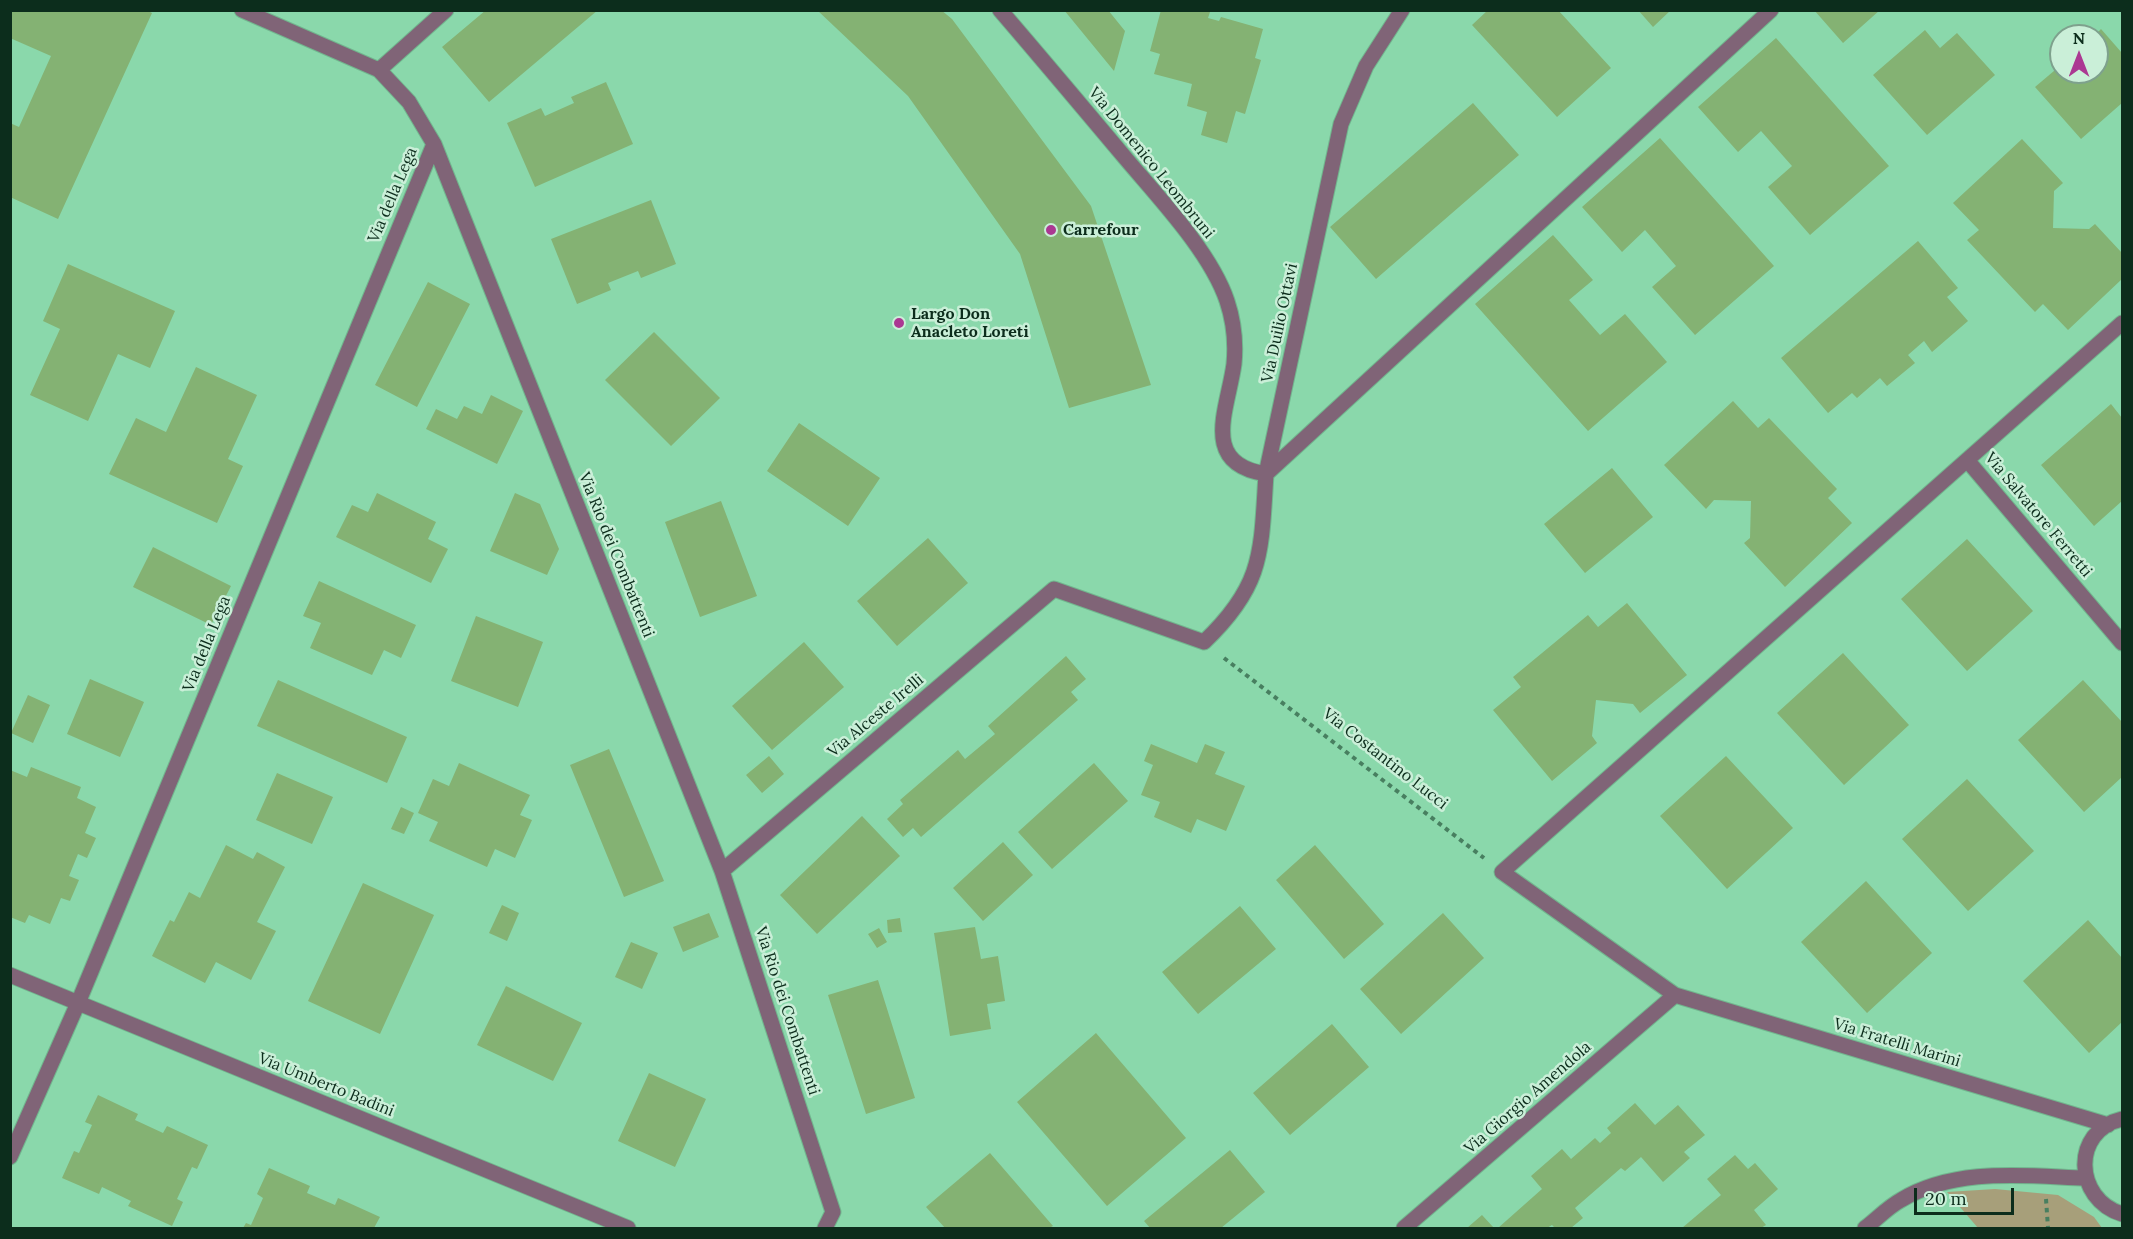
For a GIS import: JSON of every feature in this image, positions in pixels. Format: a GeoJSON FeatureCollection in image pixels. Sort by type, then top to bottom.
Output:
{"type":"FeatureCollection","features":[{"type":"Feature","properties":{"kind":"street","name":"Via Rio dei Combattenti"},"geometry":{"type":"LineString","coordinates":[[242,10],[379,70],[409,102],[434,144],[722,871],[839,1228]]}},
{"type":"Feature","properties":{"kind":"street"},"geometry":{"type":"LineString","coordinates":[[379,70],[446,10]]}},
{"type":"Feature","properties":{"kind":"street","name":"Via Domenico Leombruni"},"geometry":{"type":"LineString","coordinates":[[1000,10],[1160,198],[1215,276],[1227,301],[1234,334],[1234,365],[1221,432],[1223,444],[1235,462],[1245,469],[1266,474]]}},
{"type":"Feature","properties":{"kind":"street","name":"Via Duilio Ottavi"},"geometry":{"type":"LineString","coordinates":[[1204,642],[1231,615],[1252,581],[1260,546],[1266,474],[1341,124],[1366,66],[1402,10]]}},
{"type":"Feature","properties":{"kind":"street"},"geometry":{"type":"LineString","coordinates":[[1266,474],[1771,10]]}},
{"type":"Feature","properties":{"kind":"street","name":"Via della Lega"},"geometry":{"type":"LineString","coordinates":[[10,1156],[78,1003],[434,144]]}},
{"type":"Feature","properties":{"kind":"street","name":"Via Salvatore Ferretti"},"geometry":{"type":"LineString","coordinates":[[2122,323],[1968,460],[2122,643]]}},
{"type":"Feature","properties":{"kind":"street"},"geometry":{"type":"LineString","coordinates":[[1675,995],[1502,872],[1968,460]]}},
{"type":"Feature","properties":{"kind":"street","name":"Via Alceste Irelli"},"geometry":{"type":"LineString","coordinates":[[722,871],[1053,589],[1204,642]]}},
{"type":"Feature","properties":{"kind":"street","name":"Via Umberto Badini"},"geometry":{"type":"LineString","coordinates":[[10,975],[628,1228]]}},
{"type":"Feature","properties":{"kind":"street","name":"Via Fratelli Marini"},"geometry":{"type":"LineString","coordinates":[[1675,995],[2115,1122]]}},
{"type":"Feature","properties":{"kind":"street","name":"Via Giorgio Amendola"},"geometry":{"type":"LineString","coordinates":[[1404,1228],[1675,995]]}},
{"type":"Feature","properties":{"kind":"street"},"geometry":{"type":"LineString","coordinates":[[2115,1122],[2096,1135],[2088,1147],[2085,1162],[2086,1178],[2091,1191],[2101,1203],[2122,1214]]}},
{"type":"Feature","properties":{"kind":"street"},"geometry":{"type":"LineString","coordinates":[[1865,1228],[1898,1201],[1922,1189],[1960,1178],[1993,1176],[2086,1178]]}},
{"type":"Feature","properties":{"kind":"street"},"geometry":{"type":"LineString","coordinates":[[825,1228],[833,1212]]}},
{"type":"Feature","properties":{"kind":"path","name":"Via Costantino Lucci"},"geometry":{"type":"LineString","coordinates":[[1204,642],[1502,872]]}},
{"type":"Feature","properties":{"kind":"shaded area"},"geometry":{"type":"Polygon","coordinates":[[[1995,1189],[2058,1195],[2094,1217],[2102,1228],[1978,1228],[1947,1192],[1995,1189]]]}},
{"type":"Feature","properties":{"kind":"building"},"geometry":{"type":"Polygon","coordinates":[[[10,10],[146,10],[152,13],[58,219],[10,197],[10,123],[19,127],[51,56],[10,38],[10,10]]]}},
{"type":"Feature","properties":{"kind":"building"},"geometry":{"type":"Polygon","coordinates":[[[486,10],[598,10],[489,102],[442,47],[486,10]]]}},
{"type":"Feature","properties":{"kind":"building","name":"Carrefour"},"geometry":{"type":"Polygon","coordinates":[[[817,10],[941,10],[952,19],[1091,206],[1151,385],[1069,408],[1020,254],[908,96],[817,10]]]}},
{"type":"Feature","properties":{"kind":"building"},"geometry":{"type":"Polygon","coordinates":[[[1064,10],[1108,10],[1125,31],[1114,71],[1064,10]]]}},
{"type":"Feature","properties":{"kind":"building"},"geometry":{"type":"Polygon","coordinates":[[[1161,10],[1205,10],[1210,12],[1208,18],[1219,21],[1221,17],[1263,29],[1255,58],[1261,60],[1245,114],[1236,111],[1227,143],[1201,135],[1207,112],[1187,106],[1192,84],[1154,74],[1160,54],[1150,51],[1161,10]]]}},
{"type":"Feature","properties":{"kind":"building"},"geometry":{"type":"Polygon","coordinates":[[[1488,10],[1558,10],[1611,68],[1557,117],[1472,25],[1488,10]]]}},
{"type":"Feature","properties":{"kind":"building"},"geometry":{"type":"Polygon","coordinates":[[[1638,10],[1671,10],[1653,27],[1638,10]]]}},
{"type":"Feature","properties":{"kind":"building"},"geometry":{"type":"Polygon","coordinates":[[[1814,10],[1880,10],[1843,43],[1814,10]]]}},
{"type":"Feature","properties":{"kind":"building"},"geometry":{"type":"Polygon","coordinates":[[[1925,30],[1940,48],[1957,33],[1995,75],[1927,135],[1873,75],[1925,30]]]}},
{"type":"Feature","properties":{"kind":"building"},"geometry":{"type":"Polygon","coordinates":[[[1776,38],[1889,166],[1810,235],[1768,187],[1792,166],[1761,131],[1738,152],[1698,107],[1776,38]]]}},
{"type":"Feature","properties":{"kind":"building"},"geometry":{"type":"Polygon","coordinates":[[[2109,38],[2122,53],[2122,103],[2081,139],[2035,87],[2049,75],[2049,84],[2109,84],[2109,38]]]}},
{"type":"Feature","properties":{"kind":"building"},"geometry":{"type":"Polygon","coordinates":[[[606,82],[633,144],[535,187],[507,123],[541,108],[545,116],[574,103],[571,97],[606,82]]]}},
{"type":"Feature","properties":{"kind":"building"},"geometry":{"type":"Polygon","coordinates":[[[1473,103],[1519,155],[1376,279],[1330,227],[1473,103]]]}},
{"type":"Feature","properties":{"kind":"building"},"geometry":{"type":"Polygon","coordinates":[[[1660,138],[1774,266],[1695,335],[1652,287],[1676,266],[1645,230],[1622,252],[1582,207],[1660,138]]]}},
{"type":"Feature","properties":{"kind":"building"},"geometry":{"type":"Polygon","coordinates":[[[2022,139],[2063,183],[2054,191],[2053,228],[2089,229],[2095,224],[2122,253],[2122,279],[2068,330],[2043,304],[2035,312],[1967,240],[1979,230],[1953,203],[2022,139]]]}},
{"type":"Feature","properties":{"kind":"building"},"geometry":{"type":"Polygon","coordinates":[[[651,200],[676,264],[641,278],[638,271],[608,283],[611,290],[577,304],[551,239],[651,200]]]}},
{"type":"Feature","properties":{"kind":"building"},"geometry":{"type":"Polygon","coordinates":[[[1553,235],[1593,280],[1569,300],[1600,335],[1625,314],[1667,362],[1588,431],[1475,304],[1553,235]]]}},
{"type":"Feature","properties":{"kind":"building"},"geometry":{"type":"Polygon","coordinates":[[[1918,241],[1958,288],[1947,297],[1968,321],[1932,352],[1924,341],[1908,355],[1915,363],[1887,386],[1880,378],[1857,398],[1852,393],[1828,413],[1781,358],[1918,241]]]}},
{"type":"Feature","properties":{"kind":"building"},"geometry":{"type":"Polygon","coordinates":[[[68,264],[175,311],[150,368],[118,354],[88,421],[30,395],[60,329],[43,321],[68,264]]]}},
{"type":"Feature","properties":{"kind":"building"},"geometry":{"type":"Polygon","coordinates":[[[428,282],[470,304],[417,407],[375,385],[428,282]]]}},
{"type":"Feature","properties":{"kind":"building"},"geometry":{"type":"Polygon","coordinates":[[[654,332],[720,398],[671,446],[605,380],[654,332]]]}},
{"type":"Feature","properties":{"kind":"building"},"geometry":{"type":"Polygon","coordinates":[[[196,367],[257,395],[228,459],[243,466],[217,523],[109,474],[136,418],[166,432],[196,367]]]}},
{"type":"Feature","properties":{"kind":"building"},"geometry":{"type":"Polygon","coordinates":[[[491,395],[523,411],[497,464],[426,429],[436,409],[457,419],[464,406],[482,414],[491,395]]]}},
{"type":"Feature","properties":{"kind":"building"},"geometry":{"type":"Polygon","coordinates":[[[1733,401],[1758,428],[1769,418],[1837,489],[1828,498],[1852,523],[1785,587],[1744,543],[1750,538],[1751,501],[1714,500],[1706,509],[1664,465],[1733,401]]]}},
{"type":"Feature","properties":{"kind":"building"},"geometry":{"type":"Polygon","coordinates":[[[2111,404],[2122,418],[2122,501],[2094,526],[2041,465],[2111,404]]]}},
{"type":"Feature","properties":{"kind":"building"},"geometry":{"type":"Polygon","coordinates":[[[799,423],[880,478],[848,526],[767,471],[799,423]]]}},
{"type":"Feature","properties":{"kind":"building"},"geometry":{"type":"Polygon","coordinates":[[[1612,468],[1653,517],[1585,573],[1544,524],[1612,468]]]}},
{"type":"Feature","properties":{"kind":"building"},"geometry":{"type":"Polygon","coordinates":[[[377,493],[436,522],[428,539],[448,549],[431,583],[336,537],[352,505],[368,512],[377,493]]]}},
{"type":"Feature","properties":{"kind":"building"},"geometry":{"type":"Polygon","coordinates":[[[515,493],[540,504],[559,549],[547,575],[490,551],[515,493]]]}},
{"type":"Feature","properties":{"kind":"building"},"geometry":{"type":"Polygon","coordinates":[[[721,501],[757,596],[700,617],[665,522],[721,501]]]}},
{"type":"Feature","properties":{"kind":"building"},"geometry":{"type":"Polygon","coordinates":[[[928,538],[968,583],[897,646],[857,601],[928,538]]]}},
{"type":"Feature","properties":{"kind":"building"},"geometry":{"type":"Polygon","coordinates":[[[1967,539],[2033,611],[1967,671],[1901,599],[1967,539]]]}},
{"type":"Feature","properties":{"kind":"building"},"geometry":{"type":"Polygon","coordinates":[[[153,547],[231,586],[211,625],[133,587],[153,547]]]}},
{"type":"Feature","properties":{"kind":"building"},"geometry":{"type":"Polygon","coordinates":[[[319,581],[416,625],[401,658],[384,650],[372,675],[310,648],[321,623],[303,616],[319,581]]]}},
{"type":"Feature","properties":{"kind":"building"},"geometry":{"type":"Polygon","coordinates":[[[1627,603],[1687,675],[1640,713],[1633,704],[1596,700],[1592,736],[1597,743],[1552,781],[1493,710],[1521,687],[1513,677],[1588,615],[1598,627],[1627,603]]]}},
{"type":"Feature","properties":{"kind":"building"},"geometry":{"type":"Polygon","coordinates":[[[476,616],[543,642],[518,707],[451,681],[476,616]]]}},
{"type":"Feature","properties":{"kind":"building"},"geometry":{"type":"Polygon","coordinates":[[[804,642],[844,687],[772,750],[732,706],[804,642]]]}},
{"type":"Feature","properties":{"kind":"building"},"geometry":{"type":"Polygon","coordinates":[[[1843,653],[1909,725],[1844,785],[1777,713],[1843,653]]]}},
{"type":"Feature","properties":{"kind":"building"},"geometry":{"type":"Polygon","coordinates":[[[1066,656],[1086,679],[1071,692],[1078,700],[921,837],[913,828],[903,837],[887,819],[903,804],[900,800],[958,750],[965,759],[995,734],[988,726],[1066,656]]]}},
{"type":"Feature","properties":{"kind":"building"},"geometry":{"type":"Polygon","coordinates":[[[90,679],[144,702],[120,757],[67,734],[90,679]]]}},
{"type":"Feature","properties":{"kind":"building"},"geometry":{"type":"Polygon","coordinates":[[[278,680],[407,737],[387,783],[257,726],[278,680]]]}},
{"type":"Feature","properties":{"kind":"building"},"geometry":{"type":"Polygon","coordinates":[[[2083,680],[2122,722],[2122,777],[2084,812],[2018,740],[2083,680]]]}},
{"type":"Feature","properties":{"kind":"building"},"geometry":{"type":"Polygon","coordinates":[[[28,695],[50,705],[33,743],[11,733],[28,695]]]}},
{"type":"Feature","properties":{"kind":"building"},"geometry":{"type":"Polygon","coordinates":[[[1151,744],[1197,763],[1205,744],[1225,752],[1215,774],[1245,786],[1226,831],[1197,819],[1191,833],[1154,817],[1160,802],[1141,795],[1153,765],[1144,761],[1151,744]]]}},
{"type":"Feature","properties":{"kind":"building"},"geometry":{"type":"Polygon","coordinates":[[[609,749],[664,881],[624,897],[570,765],[609,749]]]}},
{"type":"Feature","properties":{"kind":"building"},"geometry":{"type":"Polygon","coordinates":[[[769,756],[784,774],[762,793],[746,775],[769,756]]]}},
{"type":"Feature","properties":{"kind":"building"},"geometry":{"type":"Polygon","coordinates":[[[1726,756],[1793,828],[1727,889],[1660,816],[1726,756]]]}},
{"type":"Feature","properties":{"kind":"building"},"geometry":{"type":"Polygon","coordinates":[[[459,763],[530,795],[520,815],[532,820],[515,858],[495,849],[487,867],[429,841],[438,822],[418,813],[433,779],[449,786],[459,763]]]}},
{"type":"Feature","properties":{"kind":"building"},"geometry":{"type":"Polygon","coordinates":[[[1094,763],[1128,801],[1052,869],[1018,832],[1094,763]]]}},
{"type":"Feature","properties":{"kind":"building"},"geometry":{"type":"Polygon","coordinates":[[[31,767],[81,787],[77,798],[96,807],[85,833],[96,838],[87,858],[78,854],[69,876],[79,880],[70,901],[61,898],[50,924],[29,915],[25,923],[10,917],[10,770],[27,777],[31,767]]]}},
{"type":"Feature","properties":{"kind":"building"},"geometry":{"type":"Polygon","coordinates":[[[277,773],[333,797],[312,844],[256,820],[277,773]]]}},
{"type":"Feature","properties":{"kind":"building"},"geometry":{"type":"Polygon","coordinates":[[[1967,779],[2034,851],[1968,911],[1902,839],[1967,779]]]}},
{"type":"Feature","properties":{"kind":"building"},"geometry":{"type":"Polygon","coordinates":[[[401,807],[414,813],[404,834],[391,829],[401,807]]]}},
{"type":"Feature","properties":{"kind":"building"},"geometry":{"type":"Polygon","coordinates":[[[862,816],[900,856],[817,934],[780,895],[862,816]]]}},
{"type":"Feature","properties":{"kind":"building"},"geometry":{"type":"Polygon","coordinates":[[[1003,842],[1033,875],[983,921],[953,888],[1003,842]]]}},
{"type":"Feature","properties":{"kind":"building"},"geometry":{"type":"Polygon","coordinates":[[[226,845],[253,859],[257,852],[285,867],[257,922],[276,931],[251,980],[216,962],[205,983],[152,956],[170,920],[174,922],[189,892],[200,898],[226,845]]]}},
{"type":"Feature","properties":{"kind":"building"},"geometry":{"type":"Polygon","coordinates":[[[1315,845],[1384,924],[1344,959],[1276,880],[1315,845]]]}},
{"type":"Feature","properties":{"kind":"building"},"geometry":{"type":"Polygon","coordinates":[[[1866,881],[1932,953],[1867,1013],[1801,942],[1866,881]]]}},
{"type":"Feature","properties":{"kind":"building"},"geometry":{"type":"Polygon","coordinates":[[[363,883],[434,915],[380,1034],[308,1001],[363,883]]]}},
{"type":"Feature","properties":{"kind":"building"},"geometry":{"type":"Polygon","coordinates":[[[502,905],[519,913],[507,941],[489,933],[502,905]]]}},
{"type":"Feature","properties":{"kind":"building"},"geometry":{"type":"Polygon","coordinates":[[[1240,906],[1276,949],[1198,1014],[1162,972],[1240,906]]]}},
{"type":"Feature","properties":{"kind":"building"},"geometry":{"type":"Polygon","coordinates":[[[709,913],[719,937],[683,952],[673,927],[709,913]]]}},
{"type":"Feature","properties":{"kind":"building"},"geometry":{"type":"Polygon","coordinates":[[[1443,913],[1484,958],[1401,1034],[1360,989],[1443,913]]]}},
{"type":"Feature","properties":{"kind":"building"},"geometry":{"type":"Polygon","coordinates":[[[900,918],[902,932],[888,933],[887,920],[900,918]]]}},
{"type":"Feature","properties":{"kind":"building"},"geometry":{"type":"Polygon","coordinates":[[[2088,920],[2122,958],[2122,1022],[2089,1053],[2023,981],[2088,920]]]}},
{"type":"Feature","properties":{"kind":"building"},"geometry":{"type":"Polygon","coordinates":[[[975,927],[981,959],[998,956],[1005,1001],[987,1004],[991,1029],[950,1036],[934,933],[975,927]]]}},
{"type":"Feature","properties":{"kind":"building"},"geometry":{"type":"Polygon","coordinates":[[[879,928],[887,942],[877,948],[868,934],[879,928]]]}},
{"type":"Feature","properties":{"kind":"building"},"geometry":{"type":"Polygon","coordinates":[[[631,942],[658,953],[642,989],[615,977],[631,942]]]}},
{"type":"Feature","properties":{"kind":"building"},"geometry":{"type":"Polygon","coordinates":[[[878,980],[915,1098],[866,1114],[828,995],[878,980]]]}},
{"type":"Feature","properties":{"kind":"building"},"geometry":{"type":"Polygon","coordinates":[[[506,986],[582,1023],[553,1081],[477,1045],[506,986]]]}},
{"type":"Feature","properties":{"kind":"building"},"geometry":{"type":"Polygon","coordinates":[[[1332,1024],[1369,1067],[1290,1135],[1253,1093],[1332,1024]]]}},
{"type":"Feature","properties":{"kind":"building"},"geometry":{"type":"Polygon","coordinates":[[[1096,1033],[1186,1138],[1107,1206],[1017,1102],[1096,1033]]]}},
{"type":"Feature","properties":{"kind":"building"},"geometry":{"type":"Polygon","coordinates":[[[649,1073],[706,1099],[675,1167],[618,1141],[649,1073]]]}},
{"type":"Feature","properties":{"kind":"building"},"geometry":{"type":"Polygon","coordinates":[[[98,1095],[138,1114],[135,1120],[163,1133],[167,1126],[208,1145],[197,1169],[192,1167],[177,1199],[183,1202],[172,1226],[128,1206],[131,1201],[102,1187],[99,1194],[62,1178],[74,1151],[79,1153],[92,1125],[85,1122],[98,1095]]]}},
{"type":"Feature","properties":{"kind":"building"},"geometry":{"type":"Polygon","coordinates":[[[1635,1103],[1655,1125],[1678,1105],[1705,1135],[1684,1152],[1690,1158],[1663,1182],[1641,1157],[1625,1171],[1621,1168],[1575,1208],[1583,1218],[1571,1228],[1555,1228],[1552,1225],[1547,1228],[1498,1228],[1542,1189],[1531,1176],[1562,1149],[1571,1159],[1595,1138],[1600,1143],[1611,1133],[1607,1128],[1635,1103]]]}},
{"type":"Feature","properties":{"kind":"building"},"geometry":{"type":"Polygon","coordinates":[[[1230,1150],[1265,1192],[1221,1228],[1150,1228],[1144,1221],[1230,1150]]]}},
{"type":"Feature","properties":{"kind":"building"},"geometry":{"type":"Polygon","coordinates":[[[990,1153],[1053,1226],[1049,1228],[945,1228],[926,1207],[990,1153]]]}},
{"type":"Feature","properties":{"kind":"building"},"geometry":{"type":"Polygon","coordinates":[[[1735,1155],[1748,1169],[1755,1163],[1778,1189],[1754,1210],[1766,1225],[1761,1228],[1682,1228],[1721,1195],[1707,1179],[1735,1155]]]}},
{"type":"Feature","properties":{"kind":"building"},"geometry":{"type":"Polygon","coordinates":[[[269,1168],[310,1186],[307,1193],[335,1205],[338,1198],[380,1217],[374,1228],[243,1228],[246,1223],[251,1225],[263,1198],[257,1194],[269,1168]]]}},
{"type":"Feature","properties":{"kind":"building"},"geometry":{"type":"Polygon","coordinates":[[[1482,1215],[1494,1228],[1467,1228],[1482,1215]]]}},
{"type":"Feature","properties":{"kind":"place","name":"Carrefour"},"geometry":{"type":"Point","coordinates":[1051,230]}},
{"type":"Feature","properties":{"kind":"place","name":"Largo Don Anacleto Loreti"},"geometry":{"type":"Point","coordinates":[899,323]}}]}
